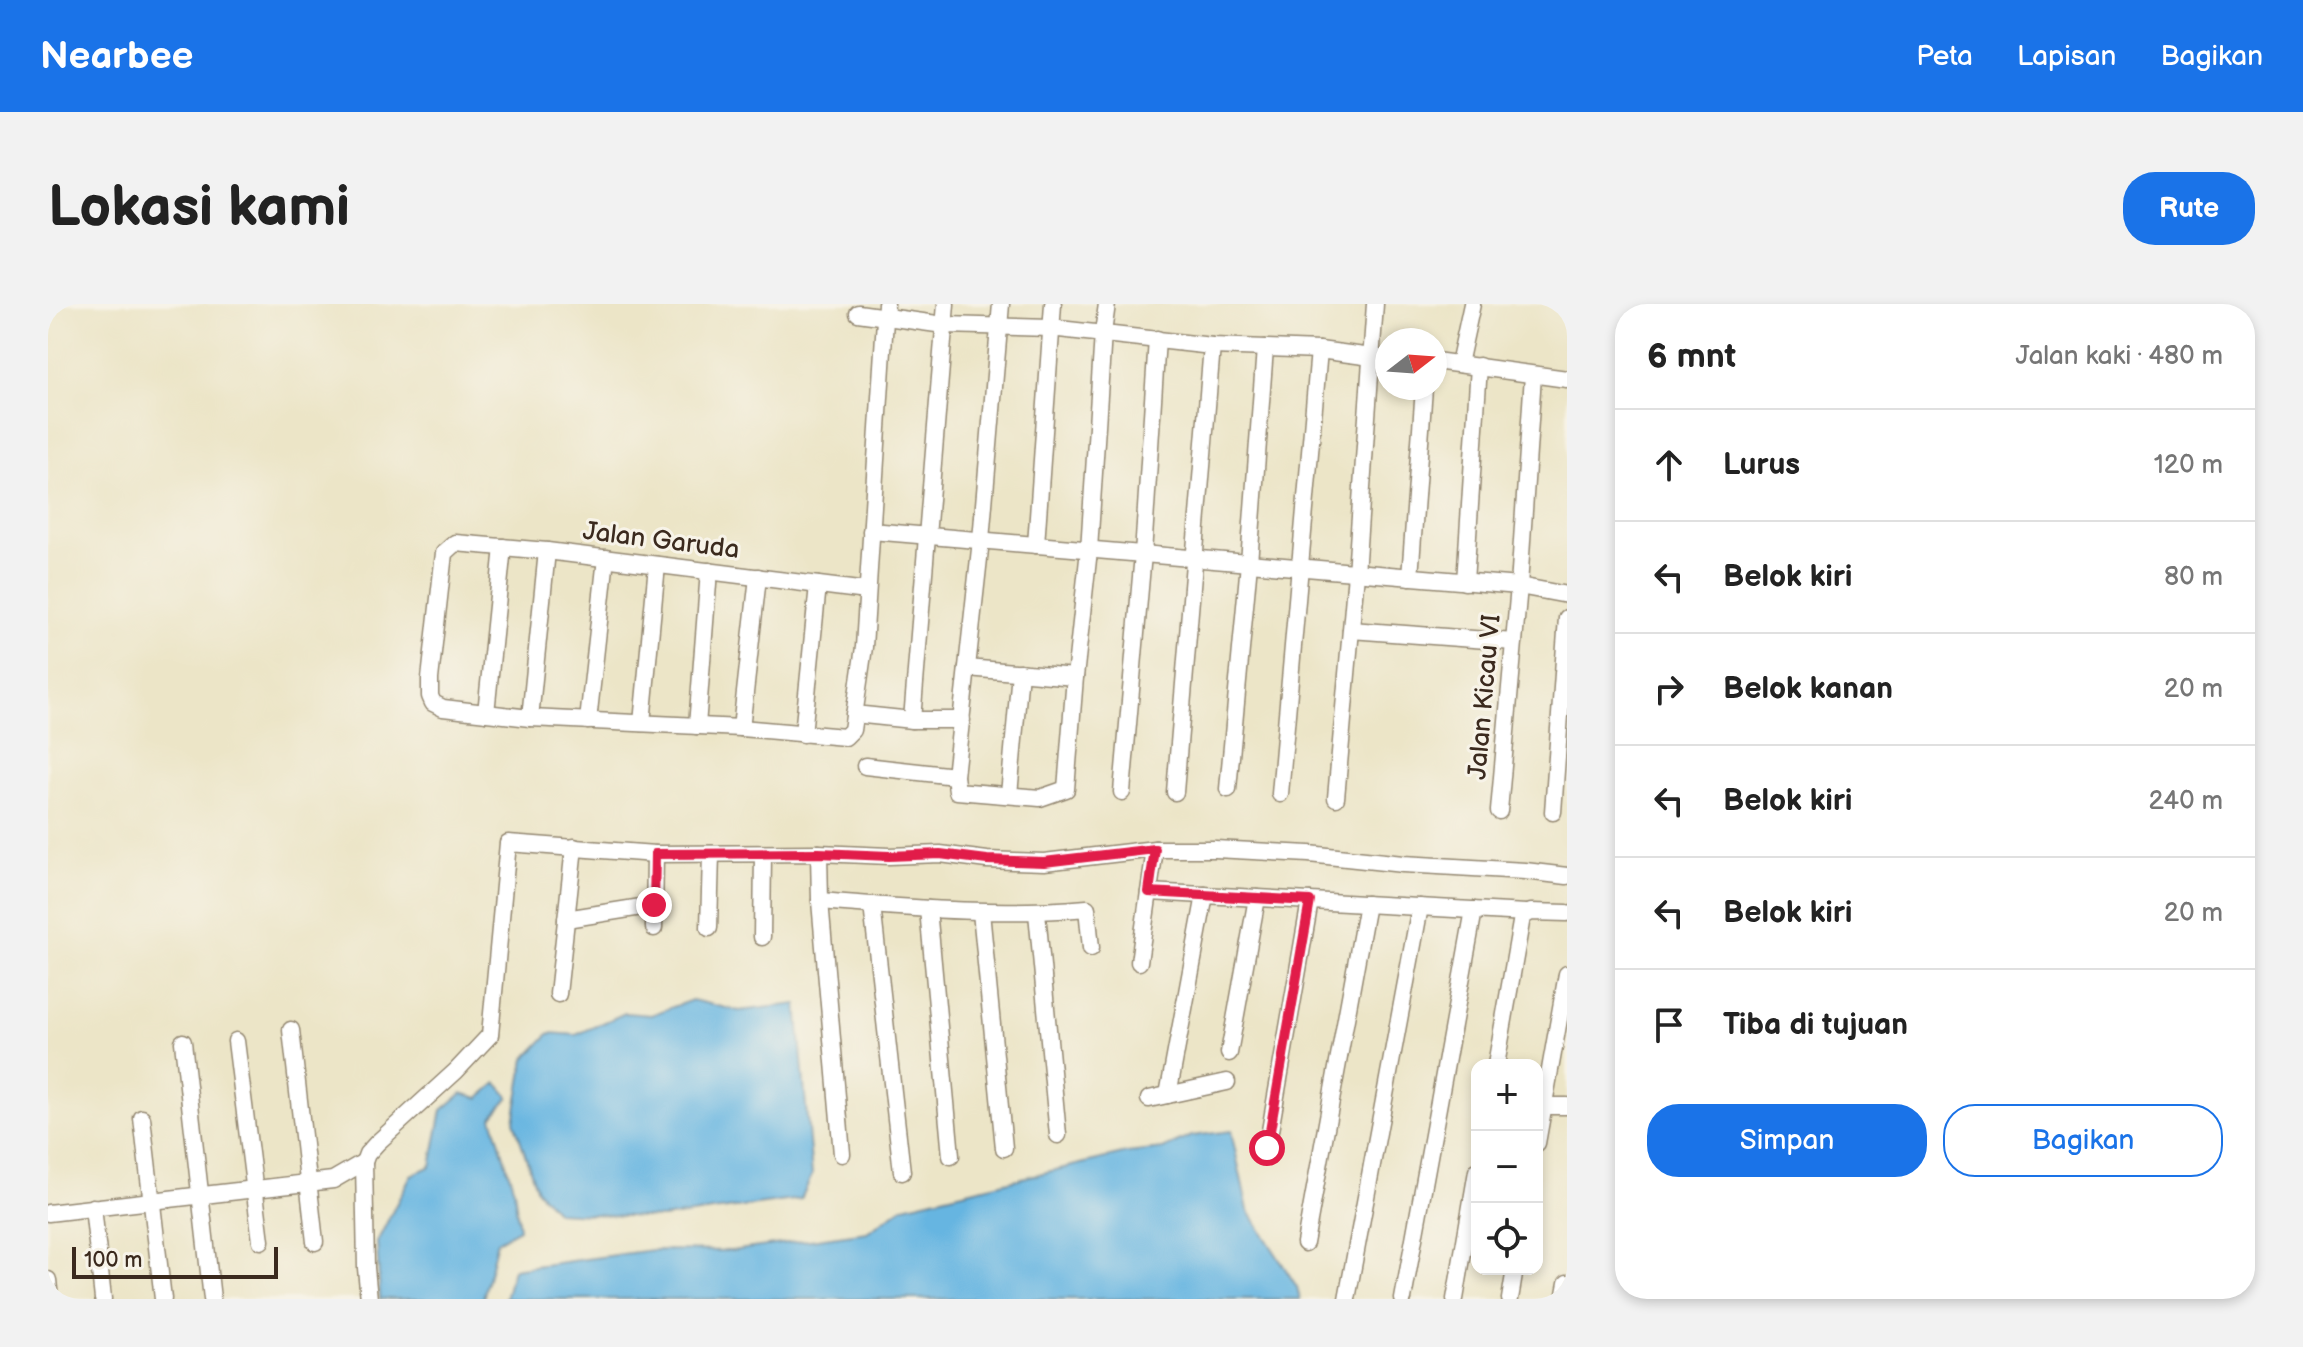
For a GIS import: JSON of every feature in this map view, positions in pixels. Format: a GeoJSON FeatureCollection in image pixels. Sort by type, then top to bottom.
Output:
{"type":"FeatureCollection","features":[{"type":"Feature","properties":{"kind":"street"},"geometry":{"type":"LineString","coordinates":[[912,720],[946,304]]}},
{"type":"Feature","properties":{"kind":"street"},"geometry":{"type":"LineString","coordinates":[[1001,304],[981,540],[955,776],[957,791],[1040,798],[1066,789],[1089,550],[1107,304]]}},
{"type":"Feature","properties":{"kind":"street"},"geometry":{"type":"LineString","coordinates":[[1036,545],[1053,304]]}},
{"type":"Feature","properties":{"kind":"street"},"geometry":{"type":"LineString","coordinates":[[1375,304],[1377,328]]}},
{"type":"Feature","properties":{"kind":"street"},"geometry":{"type":"LineString","coordinates":[[1459,364],[1472,304]]}},
{"type":"Feature","properties":{"kind":"street"},"geometry":{"type":"LineString","coordinates":[[503,547],[486,713],[845,737],[852,730],[864,647],[885,310]]}},
{"type":"Feature","properties":{"kind":"street"},"geometry":{"type":"LineString","coordinates":[[858,313],[885,310],[944,325],[1050,328],[1212,346],[1319,350],[1375,357]]}},
{"type":"Feature","properties":{"kind":"street"},"geometry":{"type":"LineString","coordinates":[[1122,792],[1143,554],[1157,339]]}},
{"type":"Feature","properties":{"kind":"street"},"geometry":{"type":"LineString","coordinates":[[1175,792],[1212,346]]}},
{"type":"Feature","properties":{"kind":"street"},"geometry":{"type":"LineString","coordinates":[[1228,789],[1265,348]]}},
{"type":"Feature","properties":{"kind":"street"},"geometry":{"type":"LineString","coordinates":[[1280,794],[1319,350]]}},
{"type":"Feature","properties":{"kind":"street"},"geometry":{"type":"LineString","coordinates":[[1447,362],[1567,379]]}},
{"type":"Feature","properties":{"kind":"street"},"geometry":{"type":"LineString","coordinates":[[1465,582],[1479,366]]}},
{"type":"Feature","properties":{"kind":"street","name":"Jalan Kicau VI"},"geometry":{"type":"LineString","coordinates":[[1499,811],[1519,586],[1533,375]]}},
{"type":"Feature","properties":{"kind":"street"},"geometry":{"type":"LineString","coordinates":[[1336,798],[1375,395]]}},
{"type":"Feature","properties":{"kind":"street"},"geometry":{"type":"LineString","coordinates":[[1410,577],[1423,400]]}},
{"type":"Feature","properties":{"kind":"street"},"geometry":{"type":"LineString","coordinates":[[871,531],[1519,586],[1567,595]]}},
{"type":"Feature","properties":{"kind":"street","name":"Jalan Garuda"},"geometry":{"type":"LineString","coordinates":[[486,713],[443,708],[433,703],[430,696],[444,553],[455,543],[547,551],[867,591]]}},
{"type":"Feature","properties":{"kind":"street"},"geometry":{"type":"LineString","coordinates":[[530,718],[547,551]]}},
{"type":"Feature","properties":{"kind":"street"},"geometry":{"type":"LineString","coordinates":[[588,721],[606,558]]}},
{"type":"Feature","properties":{"kind":"street"},"geometry":{"type":"LineString","coordinates":[[642,723],[657,565]]}},
{"type":"Feature","properties":{"kind":"street"},"geometry":{"type":"LineString","coordinates":[[697,726],[709,571]]}},
{"type":"Feature","properties":{"kind":"street"},"geometry":{"type":"LineString","coordinates":[[741,728],[758,577]]}},
{"type":"Feature","properties":{"kind":"street"},"geometry":{"type":"LineString","coordinates":[[803,734],[818,585]]}},
{"type":"Feature","properties":{"kind":"street"},"geometry":{"type":"LineString","coordinates":[[1553,812],[1567,618]]}},
{"type":"Feature","properties":{"kind":"street"},"geometry":{"type":"LineString","coordinates":[[1351,630],[1514,642]]}},
{"type":"Feature","properties":{"kind":"street"},"geometry":{"type":"LineString","coordinates":[[967,668],[1075,677]]}},
{"type":"Feature","properties":{"kind":"street"},"geometry":{"type":"LineString","coordinates":[[1009,795],[1020,672]]}},
{"type":"Feature","properties":{"kind":"street"},"geometry":{"type":"LineString","coordinates":[[854,714],[912,720],[962,720]]}},
{"type":"Feature","properties":{"kind":"street"},"geometry":{"type":"LineString","coordinates":[[865,766],[955,776]]}},
{"type":"Feature","properties":{"kind":"street"},"geometry":{"type":"LineString","coordinates":[[369,1299],[363,1168],[367,1154],[490,1035],[508,843],[655,854],[940,854],[1044,862],[1155,849],[1215,849],[1567,876]]}},
{"type":"Feature","properties":{"kind":"street"},"geometry":{"type":"LineString","coordinates":[[558,994],[574,847]]}},
{"type":"Feature","properties":{"kind":"street"},"geometry":{"type":"LineString","coordinates":[[1139,962],[1155,849]]}},
{"type":"Feature","properties":{"kind":"street"},"geometry":{"type":"LineString","coordinates":[[819,853],[820,901],[842,1154]]}},
{"type":"Feature","properties":{"kind":"street"},"geometry":{"type":"LineString","coordinates":[[654,928],[655,854]]}},
{"type":"Feature","properties":{"kind":"street"},"geometry":{"type":"LineString","coordinates":[[709,928],[711,854]]}},
{"type":"Feature","properties":{"kind":"street"},"geometry":{"type":"LineString","coordinates":[[762,937],[763,854]]}},
{"type":"Feature","properties":{"kind":"street"},"geometry":{"type":"LineString","coordinates":[[1149,892],[1567,913]]}},
{"type":"Feature","properties":{"kind":"street"},"geometry":{"type":"LineString","coordinates":[[1168,1095],[1205,895]]}},
{"type":"Feature","properties":{"kind":"street"},"geometry":{"type":"LineString","coordinates":[[1229,1053],[1257,898]]}},
{"type":"Feature","properties":{"kind":"street"},"geometry":{"type":"LineString","coordinates":[[820,901],[981,912],[1037,913],[1087,908],[1091,948]]}},
{"type":"Feature","properties":{"kind":"street"},"geometry":{"type":"LineString","coordinates":[[1267,1148],[1310,901]]}},
{"type":"Feature","properties":{"kind":"street"},"geometry":{"type":"LineString","coordinates":[[1305,1243],[1367,904]]}},
{"type":"Feature","properties":{"kind":"street"},"geometry":{"type":"LineString","coordinates":[[566,919],[654,905]]}},
{"type":"Feature","properties":{"kind":"street"},"geometry":{"type":"LineString","coordinates":[[872,905],[902,1172]]}},
{"type":"Feature","properties":{"kind":"street"},"geometry":{"type":"LineString","coordinates":[[1347,1299],[1420,907]]}},
{"type":"Feature","properties":{"kind":"street"},"geometry":{"type":"LineString","coordinates":[[928,909],[951,1156]]}},
{"type":"Feature","properties":{"kind":"street"},"geometry":{"type":"LineString","coordinates":[[1403,1299],[1474,910]]}},
{"type":"Feature","properties":{"kind":"street"},"geometry":{"type":"LineString","coordinates":[[981,912],[1004,1148]]}},
{"type":"Feature","properties":{"kind":"street"},"geometry":{"type":"LineString","coordinates":[[1037,913],[1058,1135]]}},
{"type":"Feature","properties":{"kind":"street"},"geometry":{"type":"LineString","coordinates":[[1497,1059],[1522,917],[1526,913]]}},
{"type":"Feature","properties":{"kind":"street"},"geometry":{"type":"LineString","coordinates":[[1567,974],[1543,1106],[1567,1106]]}},
{"type":"Feature","properties":{"kind":"street"},"geometry":{"type":"LineString","coordinates":[[291,1030],[315,1242]]}},
{"type":"Feature","properties":{"kind":"street"},"geometry":{"type":"LineString","coordinates":[[236,1041],[261,1241]]}},
{"type":"Feature","properties":{"kind":"street"},"geometry":{"type":"LineString","coordinates":[[183,1042],[212,1299]]}},
{"type":"Feature","properties":{"kind":"street"},"geometry":{"type":"LineString","coordinates":[[1149,1099],[1227,1082]]}},
{"type":"Feature","properties":{"kind":"street"},"geometry":{"type":"LineString","coordinates":[[142,1118],[163,1299]]}},
{"type":"Feature","properties":{"kind":"street"},"geometry":{"type":"LineString","coordinates":[[48,1213],[333,1180],[363,1168]]}},
{"type":"Feature","properties":{"kind":"street"},"geometry":{"type":"LineString","coordinates":[[1455,1299],[1472,1203]]}},
{"type":"Feature","properties":{"kind":"street"},"geometry":{"type":"LineString","coordinates":[[93,1207],[103,1299]]}},
{"type":"Feature","properties":{"kind":"street"},"geometry":{"type":"LineString","coordinates":[[1510,1299],[1514,1275]]}},
{"type":"Feature","properties":{"kind":"street"},"geometry":{"type":"LineString","coordinates":[[48,1280],[50,1299]]}},
{"type":"Feature","properties":{"kind":"street"},"geometry":{"type":"LineString","coordinates":[[1564,1299],[1567,1283]]}},
{"type":"Feature","properties":{"kind":"water"},"geometry":{"type":"Polygon","coordinates":[[[692,1000],[739,1011],[797,1004],[812,1175],[801,1199],[662,1218],[557,1212],[537,1190],[514,1121],[525,1059],[550,1033],[576,1035],[625,1013],[651,1015],[692,1000]]]}},
{"type":"Feature","properties":{"kind":"water"},"geometry":{"type":"Polygon","coordinates":[[[497,1083],[509,1097],[492,1117],[514,1190],[519,1229],[497,1241],[483,1299],[380,1299],[377,1242],[411,1175],[431,1166],[442,1110],[462,1093],[479,1098],[497,1083]]]}},
{"type":"Feature","properties":{"kind":"water"},"geometry":{"type":"Polygon","coordinates":[[[1231,1131],[1248,1210],[1297,1287],[1300,1299],[505,1299],[513,1269],[652,1250],[731,1251],[867,1232],[904,1206],[1127,1153],[1163,1149],[1192,1136],[1231,1131]]]}},
{"type":"Feature","properties":{"kind":"route"},"geometry":{"type":"LineString","coordinates":[[654,905],[655,854],[940,854],[1044,862],[1155,849],[1149,892],[1310,901],[1267,1148]]}}]}
